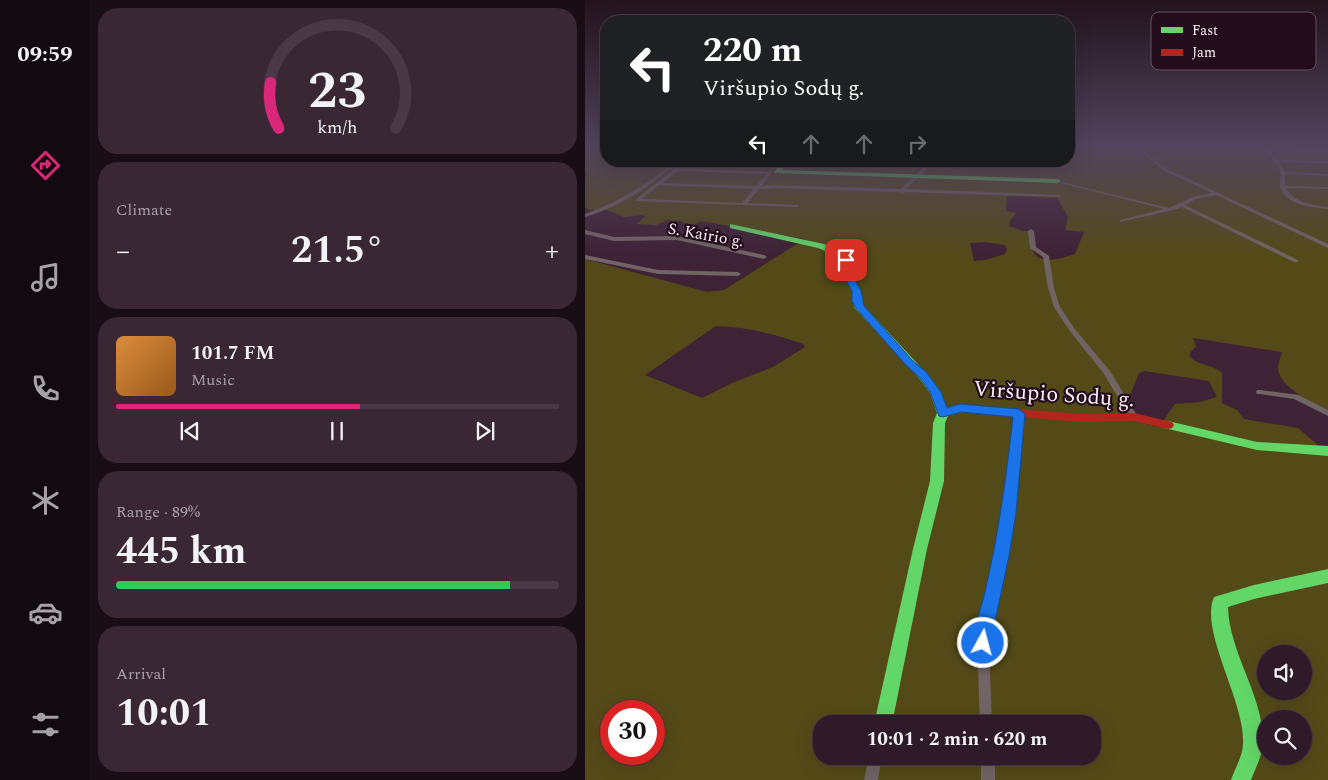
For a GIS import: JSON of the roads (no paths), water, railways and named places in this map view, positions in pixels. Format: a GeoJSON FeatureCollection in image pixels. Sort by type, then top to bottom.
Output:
{"type":"FeatureCollection","features":[{"type":"Feature","properties":{"kind":"street"},"geometry":{"type":"LineString","coordinates":[[585,216],[622,201],[647,183]]}},
{"type":"Feature","properties":{"kind":"street"},"geometry":{"type":"LineString","coordinates":[[743,204],[761,183]]}},
{"type":"Feature","properties":{"kind":"street"},"geometry":{"type":"LineString","coordinates":[[901,192],[909,183]]}},
{"type":"Feature","properties":{"kind":"street"},"geometry":{"type":"LineString","coordinates":[[1066,183],[1168,209]]}},
{"type":"Feature","properties":{"kind":"street"},"geometry":{"type":"LineString","coordinates":[[1193,183],[1328,246]]}},
{"type":"Feature","properties":{"kind":"street"},"geometry":{"type":"LineString","coordinates":[[1284,183],[1287,194],[1301,203],[1328,208]]}},
{"type":"Feature","properties":{"kind":"street"},"geometry":{"type":"LineString","coordinates":[[796,206],[638,200],[659,184],[825,188]]}},
{"type":"Feature","properties":{"kind":"street"},"geometry":{"type":"LineString","coordinates":[[766,186],[1059,196]]}},
{"type":"Feature","properties":{"kind":"street"},"geometry":{"type":"LineString","coordinates":[[1284,187],[1328,188]]}},
{"type":"Feature","properties":{"kind":"street"},"geometry":{"type":"LineString","coordinates":[[1122,221],[1182,205],[1195,198],[1215,194]]}},
{"type":"Feature","properties":{"kind":"street"},"geometry":{"type":"LineString","coordinates":[[1301,203],[1328,204]]}},
{"type":"Feature","properties":{"kind":"street"},"geometry":{"type":"LineString","coordinates":[[1182,205],[1296,261]]}},
{"type":"Feature","properties":{"kind":"street"},"geometry":{"type":"LineString","coordinates":[[733,226],[821,246],[843,256],[849,264],[851,280],[857,291],[859,307],[923,376],[935,392],[943,413],[939,424],[937,481],[920,549],[885,715]]}},
{"type":"Feature","properties":{"kind":"street"},"geometry":{"type":"LineString","coordinates":[[1031,231],[1033,248],[1046,256],[1051,288],[1057,307],[1071,329],[1107,372],[1134,417]]}},
{"type":"Feature","properties":{"kind":"street","name":"S. Kairio g."},"geometry":{"type":"LineString","coordinates":[[585,232],[614,238],[677,238],[764,257]]}},
{"type":"Feature","properties":{"kind":"street"},"geometry":{"type":"LineString","coordinates":[[585,257],[658,272],[738,274]]}},
{"type":"Feature","properties":{"kind":"street"},"geometry":{"type":"LineString","coordinates":[[1260,392],[1296,397],[1328,413]]}},
{"type":"Feature","properties":{"kind":"street","name":"Viršupio Sodų g."},"geometry":{"type":"LineString","coordinates":[[943,413],[960,408],[1080,418],[1134,417],[1257,446],[1328,451]]}},
{"type":"Feature","properties":{"kind":"street"},"geometry":{"type":"LineString","coordinates":[[986,715],[983,643],[986,618],[1002,556],[1009,513],[1019,414]]}},
{"type":"Feature","properties":{"kind":"street"},"geometry":{"type":"LineString","coordinates":[[1241,780],[1253,745],[1243,698],[1221,630],[1220,602],[1254,592],[1328,576]]}},
{"type":"Feature","properties":{"kind":"street"},"geometry":{"type":"LineString","coordinates":[[871,780],[874,765]]}},
{"type":"Feature","properties":{"kind":"street"},"geometry":{"type":"LineString","coordinates":[[988,765],[988,780]]}}]}
